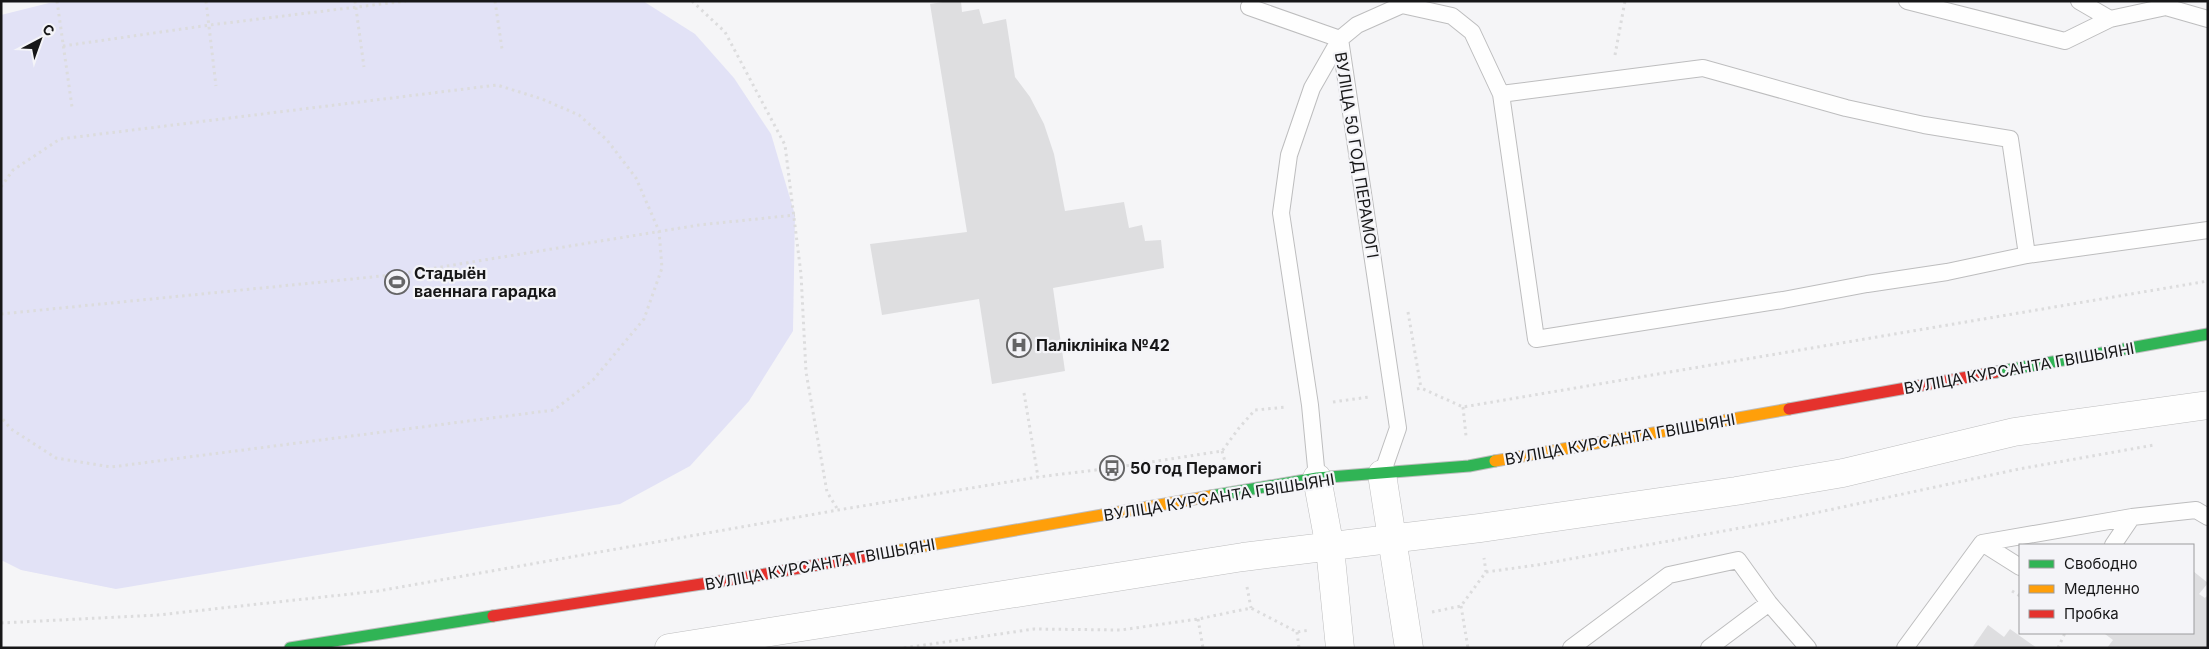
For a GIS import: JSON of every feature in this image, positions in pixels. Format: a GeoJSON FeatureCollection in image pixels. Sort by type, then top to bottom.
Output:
{"type":"FeatureCollection","features":[{"type":"Feature","properties":{"kind":"street","name":"ВУЛІЦА КУРСАНТА ГВІШЫЯНІ"},"geometry":{"type":"LineString","coordinates":[[290,648],[760,576],[1317,478],[1469,466],[2208,334]]}},
{"type":"Feature","properties":{"kind":"street"},"geometry":{"type":"LineString","coordinates":[[668,648],[1243,557],[1330,548],[1746,490],[1843,474],[2014,432],[2208,405]]}},
{"type":"Feature","properties":{"kind":"street","name":"ВУЛІЦА 50 ГОД ПЕРАМОГІ"},"geometry":{"type":"LineString","coordinates":[[1382,474],[1409,648]]}},
{"type":"Feature","properties":{"kind":"street","name":"ВУЛІЦА 50 ГОД ПЕРАМОГІ"},"geometry":{"type":"LineString","coordinates":[[1317,478],[1330,548],[1336,626],[1340,648]]}},
{"type":"Feature","properties":{"kind":"lane"},"geometry":{"type":"LineString","coordinates":[[1907,1],[2065,41],[2110,19],[2167,4],[2208,19]]}},
{"type":"Feature","properties":{"kind":"lane"},"geometry":{"type":"LineString","coordinates":[[2079,1],[2110,19]]}},
{"type":"Feature","properties":{"kind":"lane"},"geometry":{"type":"LineString","coordinates":[[1249,7],[1340,39],[1357,25],[1402,5],[1452,16],[1472,32],[1501,94],[1536,338],[1784,300],[2027,255],[2208,230]]}},
{"type":"Feature","properties":{"kind":"lane","name":"ВУЛІЦА 50 ГОД ПЕРАМОГІ"},"geometry":{"type":"LineString","coordinates":[[1340,39],[1398,428],[1382,474]]}},
{"type":"Feature","properties":{"kind":"lane","name":"ВУЛІЦА 50 ГОД ПЕРАМОГІ"},"geometry":{"type":"LineString","coordinates":[[1317,478],[1310,405],[1280,213],[1292,148],[1312,88],[1340,39]]}},
{"type":"Feature","properties":{"kind":"lane"},"geometry":{"type":"LineString","coordinates":[[1501,94],[1703,68],[1846,108],[1924,125],[2010,139],[2027,255]]}},
{"type":"Feature","properties":{"kind":"lane"},"geometry":{"type":"LineString","coordinates":[[1905,648],[1982,543],[2132,517],[2196,510],[2208,517]]}},
{"type":"Feature","properties":{"kind":"lane"},"geometry":{"type":"LineString","coordinates":[[2114,544],[2132,517]]}},
{"type":"Feature","properties":{"kind":"lane"},"geometry":{"type":"LineString","coordinates":[[1982,543],[2019,566]]}},
{"type":"Feature","properties":{"kind":"lane"},"geometry":{"type":"LineString","coordinates":[[1571,648],[1670,575],[1738,560],[1769,603],[1808,648]]}},
{"type":"Feature","properties":{"kind":"lane"},"geometry":{"type":"LineString","coordinates":[[1709,648],[1769,603]]}},
{"type":"Feature","properties":{"kind":"path"},"geometry":{"type":"LineString","coordinates":[[57,1],[72,108]]}},
{"type":"Feature","properties":{"kind":"path"},"geometry":{"type":"LineString","coordinates":[[206,1],[216,86]]}},
{"type":"Feature","properties":{"kind":"path"},"geometry":{"type":"LineString","coordinates":[[355,1],[364,67]]}},
{"type":"Feature","properties":{"kind":"path"},"geometry":{"type":"LineString","coordinates":[[63,46],[210,25],[406,1]]}},
{"type":"Feature","properties":{"kind":"path"},"geometry":{"type":"LineString","coordinates":[[496,1],[502,49]]}},
{"type":"Feature","properties":{"kind":"path"},"geometry":{"type":"LineString","coordinates":[[692,1],[725,32],[785,145],[801,274],[806,372],[827,492],[838,510]]}},
{"type":"Feature","properties":{"kind":"path"},"geometry":{"type":"LineString","coordinates":[[1610,80],[1624,1]]}},
{"type":"Feature","properties":{"kind":"path"},"geometry":{"type":"LineString","coordinates":[[1,187],[13,170],[60,139],[496,85],[542,99],[579,115],[607,140],[636,178],[659,232],[662,268],[644,319],[593,380],[554,410],[111,467],[56,458],[11,430],[1,417]]}},
{"type":"Feature","properties":{"kind":"path"},"geometry":{"type":"LineString","coordinates":[[1,314],[392,276],[699,225],[795,215]]}},
{"type":"Feature","properties":{"kind":"path"},"geometry":{"type":"LineString","coordinates":[[1,623],[158,615],[378,591],[838,510],[1038,477],[1222,451],[1255,410],[1310,405],[1421,388],[1463,407],[2208,281]]}},
{"type":"Feature","properties":{"kind":"path"},"geometry":{"type":"LineString","coordinates":[[1024,393],[1038,477]]}},
{"type":"Feature","properties":{"kind":"path"},"geometry":{"type":"LineString","coordinates":[[1461,606],[1468,648]]}},
{"type":"Feature","properties":{"kind":"path"},"geometry":{"type":"LineString","coordinates":[[904,648],[1034,628],[1121,630],[1198,619],[1203,648]]}},
{"type":"Feature","properties":{"kind":"path"},"geometry":{"type":"LineString","coordinates":[[1297,632],[1299,648]]}},
{"type":"Feature","properties":{"kind":"path"},"geometry":{"type":"LineString","coordinates":[[2058,648],[2065,634]]}},
{"type":"Feature","properties":{"kind":"shaded area","name":"Стадыён ваеннага гарадка"},"geometry":{"type":"Polygon","coordinates":[[[70,1],[643,1],[695,34],[734,78],[771,134],[795,215],[793,331],[749,401],[690,466],[620,504],[116,589],[21,570],[1,560],[1,15],[49,3],[70,1]]]}},
{"type":"Feature","properties":{"kind":"building"},"geometry":{"type":"Polygon","coordinates":[[[961,1],[962,12],[979,9],[983,24],[1006,19],[1015,77],[1030,97],[1044,124],[1054,154],[1065,211],[1124,202],[1129,228],[1142,225],[1145,241],[1161,240],[1164,268],[1053,288],[1065,371],[992,384],[979,299],[882,315],[870,244],[967,232],[930,4],[961,1]]]}},
{"type":"Feature","properties":{"kind":"building"},"geometry":{"type":"Polygon","coordinates":[[[2194,572],[2208,583],[2199,594],[2208,600],[2208,648],[2107,648],[2113,640],[2105,634],[2194,634],[2194,572]]]}},
{"type":"Feature","properties":{"kind":"building"},"geometry":{"type":"Polygon","coordinates":[[[1988,625],[2004,637],[2010,629],[2037,648],[1972,648],[1988,625]]]}},
{"type":"Feature","properties":{"kind":"traffic: fast"},"geometry":{"type":"LineString","coordinates":[[1996,372],[2208,334]]}},
{"type":"Feature","properties":{"kind":"traffic: fast"},"geometry":{"type":"LineString","coordinates":[[1211,496],[1317,478],[1469,466],[1495,461]]}},
{"type":"Feature","properties":{"kind":"traffic: fast"},"geometry":{"type":"LineString","coordinates":[[290,648],[493,616]]}},
{"type":"Feature","properties":{"kind":"traffic: slow"},"geometry":{"type":"LineString","coordinates":[[1495,461],[1789,409]]}},
{"type":"Feature","properties":{"kind":"traffic: slow"},"geometry":{"type":"LineString","coordinates":[[890,552],[1211,496]]}},
{"type":"Feature","properties":{"kind":"traffic: jam"},"geometry":{"type":"LineString","coordinates":[[1789,409],[1996,372]]}},
{"type":"Feature","properties":{"kind":"traffic: jam"},"geometry":{"type":"LineString","coordinates":[[493,616],[760,575],[890,552]]}},
{"type":"Feature","properties":{"kind":"place","name":"Стадыён ваеннага гарадка"},"geometry":{"type":"Point","coordinates":[397,282]}},
{"type":"Feature","properties":{"kind":"place","name":"Паліклініка №42"},"geometry":{"type":"Point","coordinates":[1019,345]}},
{"type":"Feature","properties":{"kind":"place","name":"50 год Перамогі"},"geometry":{"type":"Point","coordinates":[1112,468]}}]}
